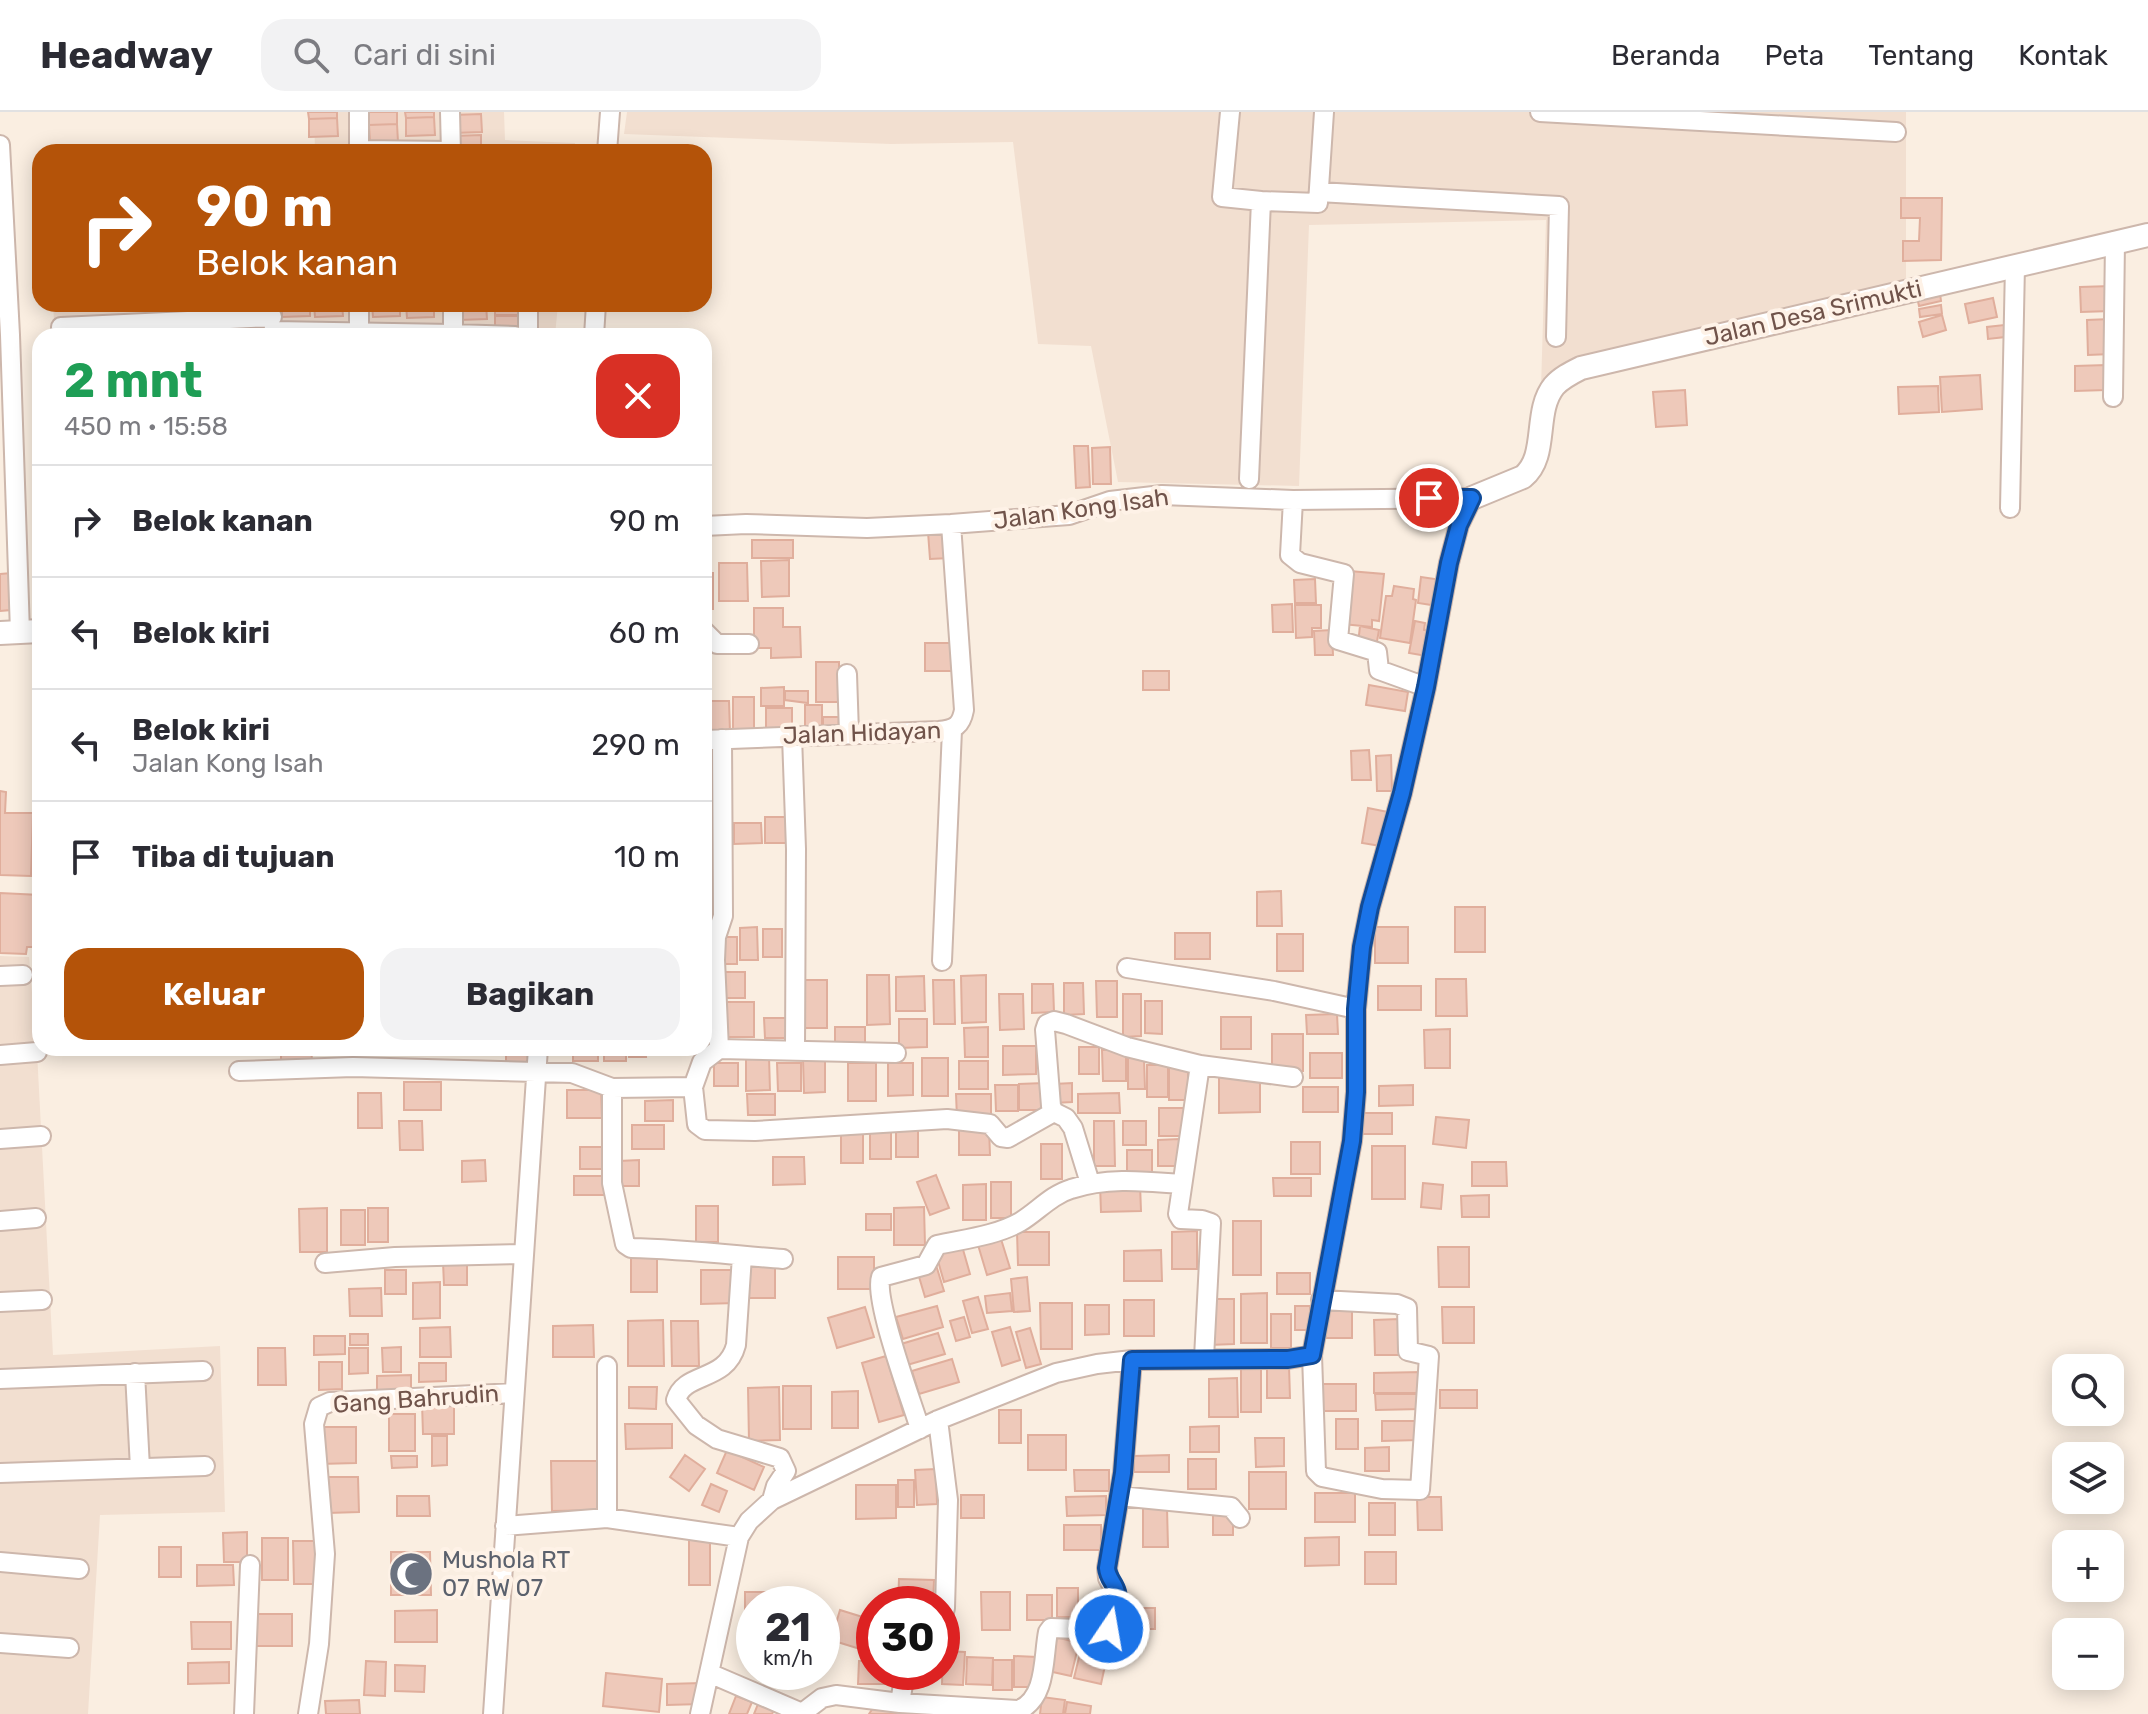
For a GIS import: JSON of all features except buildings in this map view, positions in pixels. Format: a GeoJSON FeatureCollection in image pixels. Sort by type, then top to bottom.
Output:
{"type":"FeatureCollection","features":[{"type":"Feature","properties":{"kind":"street"},"geometry":{"type":"LineString","coordinates":[[359,112],[359,144]]}},
{"type":"Feature","properties":{"kind":"street"},"geometry":{"type":"LineString","coordinates":[[450,112],[451,144]]}},
{"type":"Feature","properties":{"kind":"street"},"geometry":{"type":"LineString","coordinates":[[608,144],[610,112]]}},
{"type":"Feature","properties":{"kind":"street"},"geometry":{"type":"LineString","coordinates":[[1230,112],[1222,197],[1318,203],[1324,112]]}},
{"type":"Feature","properties":{"kind":"street"},"geometry":{"type":"LineString","coordinates":[[1540,112],[1691,116],[1896,132]]}},
{"type":"Feature","properties":{"kind":"street"},"geometry":{"type":"LineString","coordinates":[[0,145],[20,632]]}},
{"type":"Feature","properties":{"kind":"street"},"geometry":{"type":"LineString","coordinates":[[1319,192],[1559,206],[1556,337]]}},
{"type":"Feature","properties":{"kind":"street"},"geometry":{"type":"LineString","coordinates":[[1249,479],[1261,201]]}},
{"type":"Feature","properties":{"kind":"street","name":"Jalan Desa Srimukti"},"geometry":{"type":"LineString","coordinates":[[1536,456],[1547,398],[1563,378],[1581,368],[2148,235]]}},
{"type":"Feature","properties":{"kind":"street"},"geometry":{"type":"LineString","coordinates":[[2113,397],[2115,241]]}},
{"type":"Feature","properties":{"kind":"street"},"geometry":{"type":"LineString","coordinates":[[2010,508],[2015,265]]}},
{"type":"Feature","properties":{"kind":"street"},"geometry":{"type":"LineString","coordinates":[[61,327],[272,322],[320,328]]}},
{"type":"Feature","properties":{"kind":"street","name":"Jalan Kong Isah"},"geometry":{"type":"LineString","coordinates":[[712,526],[867,528],[951,524],[1069,515],[1110,501],[1162,495],[1293,500],[1472,498],[1523,477],[1530,471],[1536,456]]}},
{"type":"Feature","properties":{"kind":"street"},"geometry":{"type":"LineString","coordinates":[[1321,1300],[1397,1304],[1407,1308],[1408,1351],[1429,1356],[1422,1486],[1419,1491],[1382,1489],[1322,1477],[1316,1471],[1312,1355],[1321,1300],[1352,1141],[1356,1092],[1356,1009],[1370,907],[1402,793],[1449,563],[1459,525],[1472,498]]}},
{"type":"Feature","properties":{"kind":"street"},"geometry":{"type":"LineString","coordinates":[[1293,500],[1290,555],[1300,563],[1344,574],[1338,640],[1377,652],[1379,670],[1426,687]]}},
{"type":"Feature","properties":{"kind":"street","name":"Jalan Hidayan"},"geometry":{"type":"LineString","coordinates":[[713,739],[952,730],[962,721],[964,710],[951,524]]}},
{"type":"Feature","properties":{"kind":"street"},"geometry":{"type":"LineString","coordinates":[[712,639],[717,644],[749,644]]}},
{"type":"Feature","properties":{"kind":"street"},"geometry":{"type":"LineString","coordinates":[[847,674],[849,733]]}},
{"type":"Feature","properties":{"kind":"street"},"geometry":{"type":"LineString","coordinates":[[942,961],[952,730]]}},
{"type":"Feature","properties":{"kind":"street"},"geometry":{"type":"LineString","coordinates":[[792,736],[796,849],[795,1049]]}},
{"type":"Feature","properties":{"kind":"street"},"geometry":{"type":"LineString","coordinates":[[713,739],[723,916],[716,937],[715,960],[719,1049]]}},
{"type":"Feature","properties":{"kind":"street"},"geometry":{"type":"LineString","coordinates":[[1127,968],[1274,991],[1356,1009]]}},
{"type":"Feature","properties":{"kind":"street"},"geometry":{"type":"LineString","coordinates":[[0,976],[23,975]]}},
{"type":"Feature","properties":{"kind":"street"},"geometry":{"type":"LineString","coordinates":[[1054,1112],[1045,1030],[1050,1022],[1066,1024],[1127,1047],[1200,1065],[1293,1077]]}},
{"type":"Feature","properties":{"kind":"street"},"geometry":{"type":"LineString","coordinates":[[712,1054],[719,1049],[896,1053]]}},
{"type":"Feature","properties":{"kind":"street"},"geometry":{"type":"LineString","coordinates":[[0,1055],[32,1052]]}},
{"type":"Feature","properties":{"kind":"street"},"geometry":{"type":"LineString","coordinates":[[493,1714],[537,1056]]}},
{"type":"Feature","properties":{"kind":"street"},"geometry":{"type":"LineString","coordinates":[[710,1056],[702,1062],[693,1087],[697,1124],[705,1130],[755,1131],[947,1119],[990,1124],[1005,1138],[1054,1112]]}},
{"type":"Feature","properties":{"kind":"street"},"geometry":{"type":"LineString","coordinates":[[1200,1065],[1178,1214],[1181,1219],[1208,1220],[1212,1226],[1204,1358]]}},
{"type":"Feature","properties":{"kind":"street"},"geometry":{"type":"LineString","coordinates":[[239,1071],[353,1067],[572,1073],[612,1088],[693,1087]]}},
{"type":"Feature","properties":{"kind":"street"},"geometry":{"type":"LineString","coordinates":[[612,1088],[612,1183],[625,1244],[631,1248],[705,1250],[783,1259]]}},
{"type":"Feature","properties":{"kind":"street"},"geometry":{"type":"LineString","coordinates":[[1054,1112],[1066,1118],[1073,1128],[1090,1183]]}},
{"type":"Feature","properties":{"kind":"street"},"geometry":{"type":"LineString","coordinates":[[0,1139],[41,1136]]}},
{"type":"Feature","properties":{"kind":"street"},"geometry":{"type":"LineString","coordinates":[[920,1429],[893,1343],[879,1287],[881,1277],[926,1265],[937,1245],[984,1235],[1019,1223],[1062,1192],[1090,1183],[1140,1181],[1181,1184]]}},
{"type":"Feature","properties":{"kind":"street"},"geometry":{"type":"LineString","coordinates":[[0,1221],[36,1218]]}},
{"type":"Feature","properties":{"kind":"street"},"geometry":{"type":"LineString","coordinates":[[325,1263],[395,1257],[523,1254]]}},
{"type":"Feature","properties":{"kind":"street"},"geometry":{"type":"LineString","coordinates":[[742,1256],[733,1357],[724,1367],[683,1388],[676,1400],[696,1425],[717,1439],[780,1458],[786,1471],[776,1486],[772,1500]]}},
{"type":"Feature","properties":{"kind":"street"},"geometry":{"type":"LineString","coordinates":[[0,1302],[42,1300]]}},
{"type":"Feature","properties":{"kind":"street"},"geometry":{"type":"LineString","coordinates":[[700,1714],[739,1537],[749,1521],[772,1500],[938,1420],[1056,1373],[1132,1360],[1288,1359],[1312,1355]]}},
{"type":"Feature","properties":{"kind":"street"},"geometry":{"type":"LineString","coordinates":[[709,1673],[801,1713],[822,1698],[836,1695],[900,1703],[1019,1710],[1028,1706],[1040,1685],[1051,1628],[1106,1630],[1113,1627],[1117,1595],[1108,1578],[1107,1568],[1129,1422],[1132,1360]]}},
{"type":"Feature","properties":{"kind":"street"},"geometry":{"type":"LineString","coordinates":[[607,1366],[607,1518]]}},
{"type":"Feature","properties":{"kind":"street"},"geometry":{"type":"LineString","coordinates":[[0,1379],[203,1371]]}},
{"type":"Feature","properties":{"kind":"street"},"geometry":{"type":"LineString","coordinates":[[135,1373],[140,1468]]}},
{"type":"Feature","properties":{"kind":"street","name":"Gang Bahrudin"},"geometry":{"type":"LineString","coordinates":[[308,1714],[319,1644],[325,1554],[314,1424],[319,1407],[330,1402],[513,1393]]}},
{"type":"Feature","properties":{"kind":"street"},"geometry":{"type":"LineString","coordinates":[[938,1420],[948,1500],[946,1586]]}},
{"type":"Feature","properties":{"kind":"street"},"geometry":{"type":"LineString","coordinates":[[0,1473],[205,1466]]}},
{"type":"Feature","properties":{"kind":"street"},"geometry":{"type":"LineString","coordinates":[[1119,1496],[1231,1507],[1240,1518]]}},
{"type":"Feature","properties":{"kind":"street"},"geometry":{"type":"LineString","coordinates":[[505,1526],[607,1518],[739,1537]]}},
{"type":"Feature","properties":{"kind":"street"},"geometry":{"type":"LineString","coordinates":[[0,1562],[79,1569]]}},
{"type":"Feature","properties":{"kind":"street"},"geometry":{"type":"LineString","coordinates":[[244,1714],[250,1565]]}},
{"type":"Feature","properties":{"kind":"street"},"geometry":{"type":"LineString","coordinates":[[0,1643],[69,1648]]}},
{"type":"Feature","properties":{"kind":"street"},"geometry":{"type":"LineString","coordinates":[[900,1703],[902,1690]]}},
{"type":"Feature","properties":{"kind":"shaded area"},"geometry":{"type":"Polygon","coordinates":[[[314,112],[504,112],[505,140],[575,143],[575,144],[315,144],[314,112]]]}},
{"type":"Feature","properties":{"kind":"shaded area"},"geometry":{"type":"Polygon","coordinates":[[[627,112],[1906,112],[1906,285],[1541,388],[1546,220],[1309,225],[1299,486],[1118,482],[1091,346],[1038,344],[1013,142],[891,144],[624,134],[627,112]]]}},
{"type":"Feature","properties":{"kind":"shaded area"},"geometry":{"type":"Polygon","coordinates":[[[54,312],[557,312],[556,328],[54,328],[54,312]]]}},
{"type":"Feature","properties":{"kind":"shaded area"},"geometry":{"type":"Polygon","coordinates":[[[0,956],[29,957],[32,1056],[37,1056],[53,1355],[220,1346],[225,1512],[100,1515],[88,1714],[0,1714],[0,956]]]}},
{"type":"Feature","properties":{"kind":"place","name":"Mushola RT 07 RW 07"},"geometry":{"type":"Point","coordinates":[411,1574]}},
{"type":"Feature","properties":{"kind":"route"},"geometry":{"type":"LineString","coordinates":[[1109,1629],[1112,1629],[1116,1619],[1117,1595],[1108,1578],[1107,1568],[1123,1473],[1132,1360],[1288,1359],[1312,1355],[1352,1141],[1356,1092],[1356,1009],[1362,947],[1402,793],[1449,563],[1459,525],[1472,498],[1429,498]]}}]}
